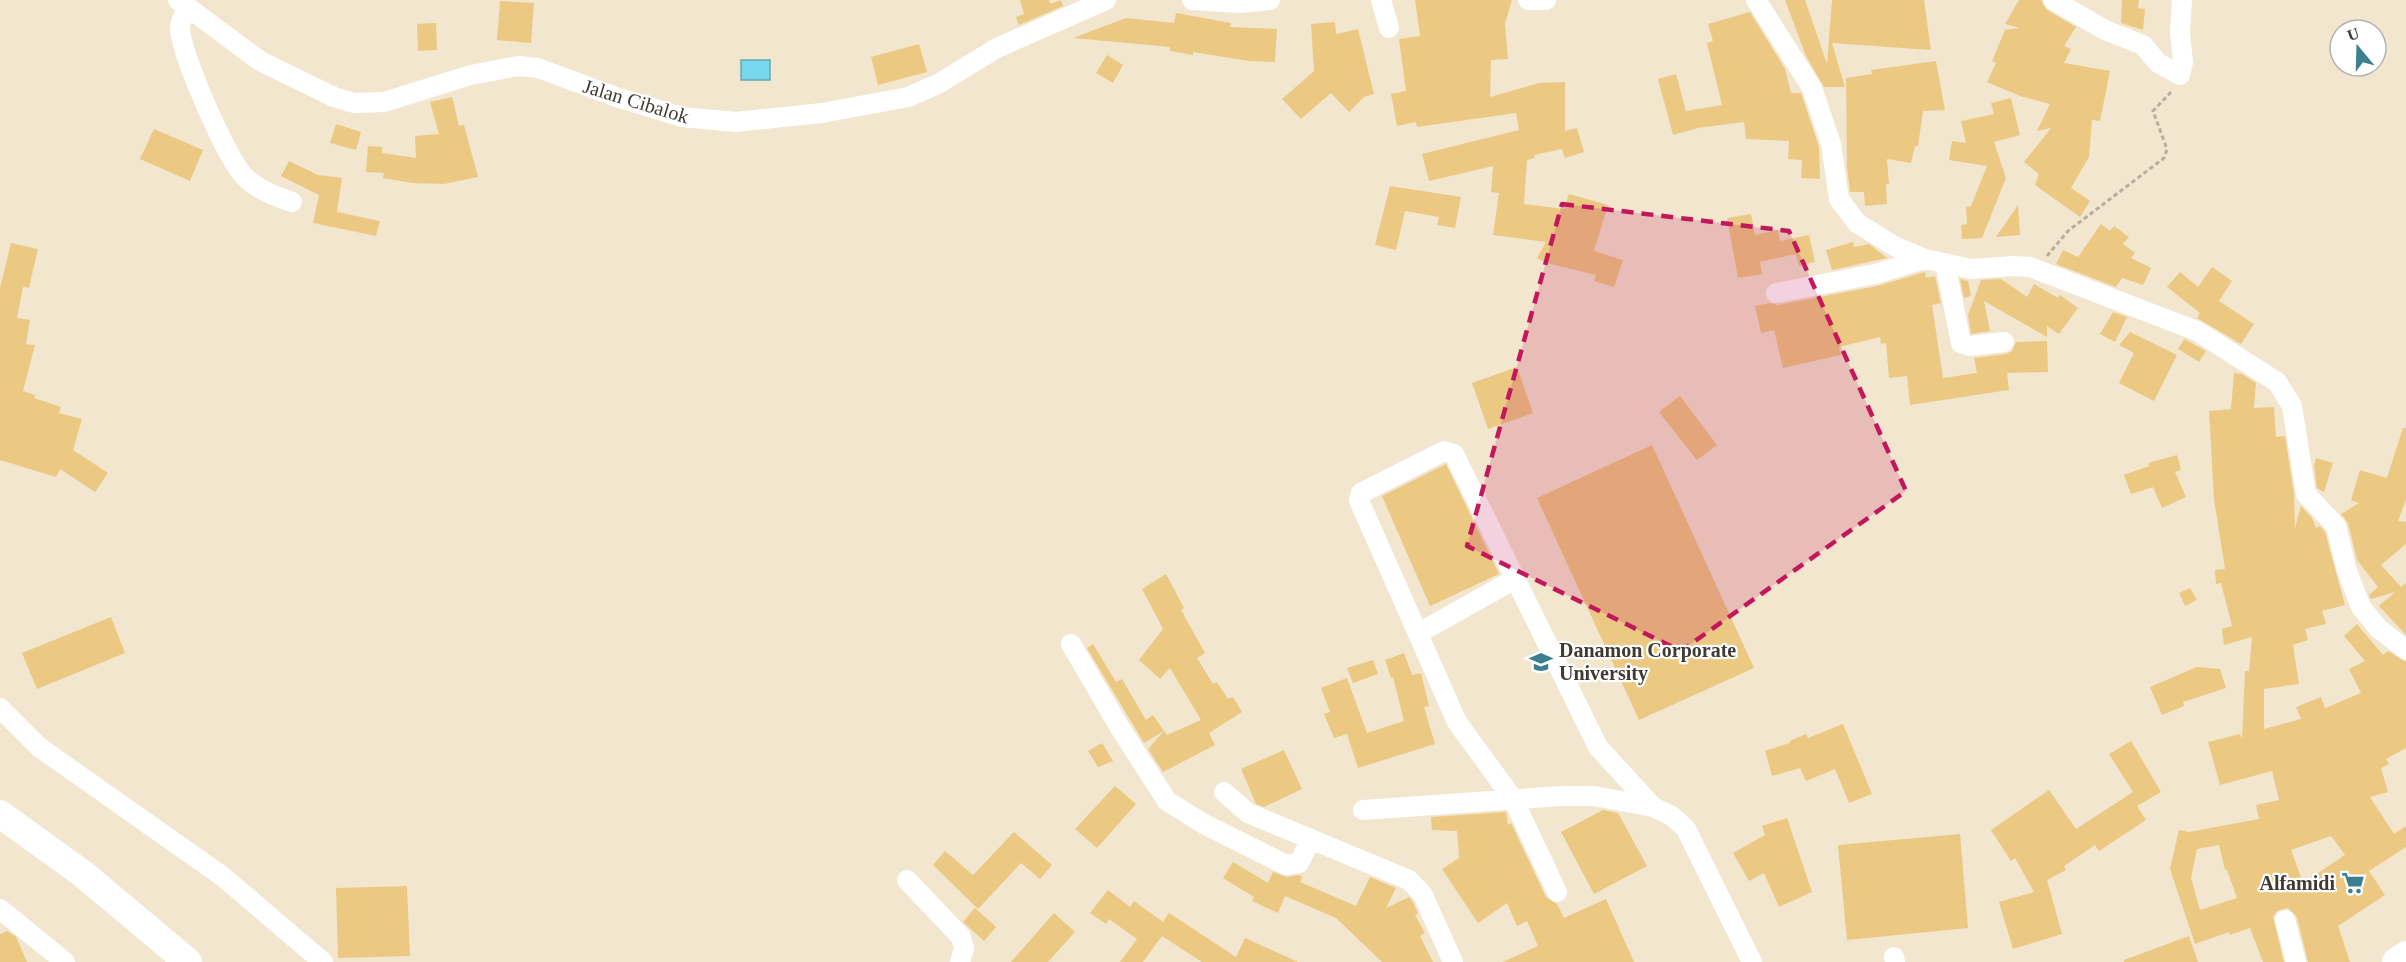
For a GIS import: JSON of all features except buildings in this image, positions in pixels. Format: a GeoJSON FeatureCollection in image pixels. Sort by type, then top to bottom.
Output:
{"type":"FeatureCollection","features":[{"type":"Feature","properties":{"kind":"highway"},"geometry":{"type":"LineString","coordinates":[[0,814],[83,874],[188,962]]}},
{"type":"Feature","properties":{"kind":"highway"},"geometry":{"type":"LineString","coordinates":[[2396,962],[2406,955]]}},
{"type":"Feature","properties":{"kind":"street","name":"Jalan Cibalok"},"geometry":{"type":"LineString","coordinates":[[183,3],[260,61],[334,97],[354,103],[384,102],[487,70],[509,66],[528,66],[682,117],[736,122],[822,113],[908,96],[938,84],[997,48],[1081,6],[1106,0]]}},
{"type":"Feature","properties":{"kind":"street"},"geometry":{"type":"LineString","coordinates":[[1192,0],[1240,3],[1270,0]]}},
{"type":"Feature","properties":{"kind":"street"},"geometry":{"type":"LineString","coordinates":[[1381,0],[1389,28]]}},
{"type":"Feature","properties":{"kind":"street"},"geometry":{"type":"LineString","coordinates":[[1528,0],[1546,0]]}},
{"type":"Feature","properties":{"kind":"street"},"geometry":{"type":"LineString","coordinates":[[1756,0],[1815,95],[1831,144],[1837,191],[1843,208],[1865,229],[1905,251],[1945,263],[1971,269],[2013,266],[2038,270],[2197,331],[2277,382],[2286,393],[2293,412],[2306,494],[2336,526],[2348,572],[2361,607],[2378,628],[2406,650]]}},
{"type":"Feature","properties":{"kind":"street"},"geometry":{"type":"LineString","coordinates":[[2053,0],[2105,30],[2144,45],[2158,63],[2180,75],[2183,62],[2180,32],[2182,0]]}},
{"type":"Feature","properties":{"kind":"street"},"geometry":{"type":"LineString","coordinates":[[183,3],[180,26],[182,40],[206,104],[236,167],[259,189],[292,202]]}},
{"type":"Feature","properties":{"kind":"street"},"geometry":{"type":"LineString","coordinates":[[1776,293],[1875,274],[1925,258]]}},
{"type":"Feature","properties":{"kind":"street"},"geometry":{"type":"LineString","coordinates":[[1945,263],[1961,343],[1969,346],[2004,342]]}},
{"type":"Feature","properties":{"kind":"street"},"geometry":{"type":"LineString","coordinates":[[1557,892],[1513,799],[1457,722],[1361,506],[1359,498],[1364,491],[1402,471],[1449,451],[1454,454],[1598,747],[1653,807]]}},
{"type":"Feature","properties":{"kind":"street"},"geometry":{"type":"LineString","coordinates":[[1419,633],[1515,579]]}},
{"type":"Feature","properties":{"kind":"street"},"geometry":{"type":"LineString","coordinates":[[1071,644],[1120,728],[1167,801],[1204,824],[1286,865],[1299,863],[1311,839]]}},
{"type":"Feature","properties":{"kind":"street"},"geometry":{"type":"LineString","coordinates":[[0,708],[39,747],[222,876],[323,962]]}},
{"type":"Feature","properties":{"kind":"street"},"geometry":{"type":"LineString","coordinates":[[1224,792],[1248,813],[1356,860],[1404,876],[1413,883],[1434,915],[1453,962]]}},
{"type":"Feature","properties":{"kind":"street"},"geometry":{"type":"LineString","coordinates":[[1363,810],[1513,799],[1594,796],[1653,807],[1672,816],[1686,829],[1718,889],[1752,962]]}},
{"type":"Feature","properties":{"kind":"street"},"geometry":{"type":"LineString","coordinates":[[907,880],[961,938],[964,950],[960,962]]}},
{"type":"Feature","properties":{"kind":"street"},"geometry":{"type":"LineString","coordinates":[[0,909],[65,962]]}},
{"type":"Feature","properties":{"kind":"street"},"geometry":{"type":"LineString","coordinates":[[2285,921],[2296,962]]}},
{"type":"Feature","properties":{"kind":"path"},"geometry":{"type":"LineString","coordinates":[[2038,270],[2068,231],[2164,158],[2167,149],[2153,109],[2173,90],[2180,75]]}},
{"type":"Feature","properties":{"kind":"highlighted area"},"geometry":{"type":"Polygon","coordinates":[[[1562,204],[1789,231],[1906,491],[1681,651],[1467,546],[1562,204]]]}},
{"type":"Feature","properties":{"kind":"water"},"geometry":{"type":"Polygon","coordinates":[[[741,60],[770,60],[770,80],[741,80],[741,60]]]}},
{"type":"Feature","properties":{"kind":"place","name":"Danamon Corporate University"},"geometry":{"type":"Point","coordinates":[1541,662]}},
{"type":"Feature","properties":{"kind":"place","name":"Alfamidi"},"geometry":{"type":"Point","coordinates":[2353,883]}}]}
